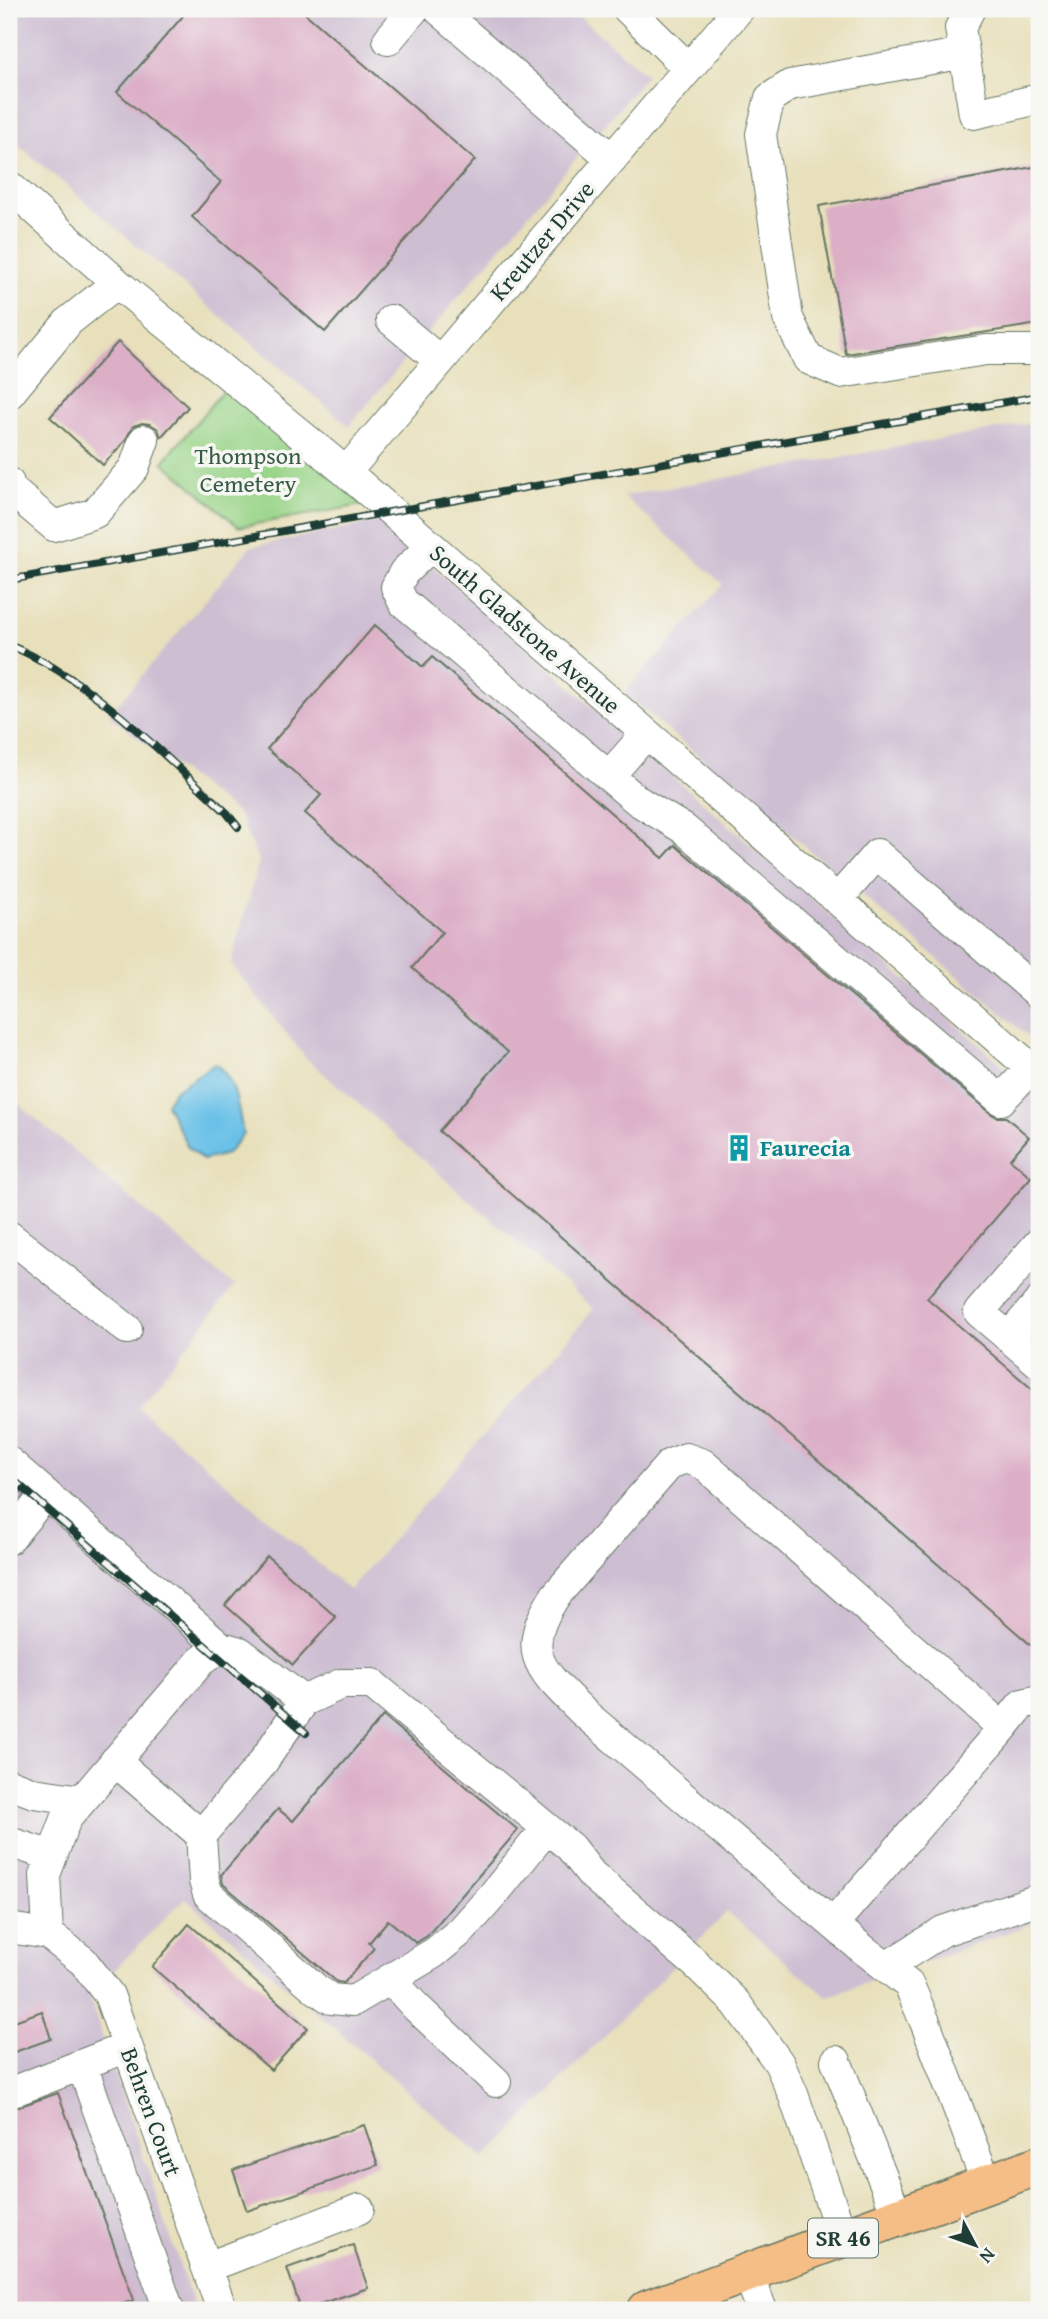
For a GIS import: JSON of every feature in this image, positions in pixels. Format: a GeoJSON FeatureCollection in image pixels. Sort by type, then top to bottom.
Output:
{"type":"FeatureCollection","features":[{"type":"Feature","properties":{"kind":"highway","name":"SR 46"},"geometry":{"type":"LineString","coordinates":[[647,2310],[1039,2165]]}},
{"type":"Feature","properties":{"kind":"street"},"geometry":{"type":"LineString","coordinates":[[388,40],[414,9]]}},
{"type":"Feature","properties":{"kind":"street"},"geometry":{"type":"LineString","coordinates":[[438,9],[612,159]]}},
{"type":"Feature","properties":{"kind":"street"},"geometry":{"type":"LineString","coordinates":[[628,9],[688,68]]}},
{"type":"Feature","properties":{"kind":"street","name":"Kreutzer Drive"},"geometry":{"type":"LineString","coordinates":[[346,472],[739,9]]}},
{"type":"Feature","properties":{"kind":"street"},"geometry":{"type":"LineString","coordinates":[[970,9],[960,28],[974,114],[1039,99]]}},
{"type":"Feature","properties":{"kind":"street"},"geometry":{"type":"LineString","coordinates":[[964,53],[790,85],[770,98],[761,134],[788,318],[808,359],[840,373],[986,350],[1039,350]]}},
{"type":"Feature","properties":{"kind":"street","name":"South Gladstone Avenue"},"geometry":{"type":"LineString","coordinates":[[9,186],[117,283],[346,472],[429,547],[1035,1071]]}},
{"type":"Feature","properties":{"kind":"street"},"geometry":{"type":"LineString","coordinates":[[9,394],[69,321],[117,283]]}},
{"type":"Feature","properties":{"kind":"street"},"geometry":{"type":"LineString","coordinates":[[391,320],[440,361]]}},
{"type":"Feature","properties":{"kind":"street"},"geometry":{"type":"LineString","coordinates":[[9,483],[9,488],[54,526],[95,513],[134,468],[145,440]]}},
{"type":"Feature","properties":{"kind":"street"},"geometry":{"type":"LineString","coordinates":[[429,547],[404,572],[396,587],[403,602],[638,801],[684,829],[1002,1100],[1035,1071]]}},
{"type":"Feature","properties":{"kind":"street"},"geometry":{"type":"LineString","coordinates":[[609,776],[646,734]]}},
{"type":"Feature","properties":{"kind":"street"},"geometry":{"type":"LineString","coordinates":[[837,900],[877,854],[1039,994]]}},
{"type":"Feature","properties":{"kind":"street"},"geometry":{"type":"LineString","coordinates":[[871,989],[901,956]]}},
{"type":"Feature","properties":{"kind":"street"},"geometry":{"type":"LineString","coordinates":[[9,1236],[127,1329]]}},
{"type":"Feature","properties":{"kind":"street"},"geometry":{"type":"LineString","coordinates":[[1039,1243],[979,1312],[1039,1363]]}},
{"type":"Feature","properties":{"kind":"street"},"geometry":{"type":"LineString","coordinates":[[1009,1337],[1039,1302]]}},
{"type":"Feature","properties":{"kind":"street"},"geometry":{"type":"LineString","coordinates":[[987,2184],[909,1985],[584,1713],[546,1675],[538,1658],[535,1639],[542,1615],[565,1585],[670,1464],[686,1458],[703,1464],[1003,1728]]}},
{"type":"Feature","properties":{"kind":"street"},"geometry":{"type":"LineString","coordinates":[[9,1462],[221,1647],[240,1652],[304,1701]]}},
{"type":"Feature","properties":{"kind":"street"},"geometry":{"type":"LineString","coordinates":[[9,1539],[46,1494]]}},
{"type":"Feature","properties":{"kind":"street"},"geometry":{"type":"LineString","coordinates":[[9,1928],[48,1934],[44,1875],[66,1819],[201,1661],[221,1647]]}},
{"type":"Feature","properties":{"kind":"street"},"geometry":{"type":"LineString","coordinates":[[546,1829],[462,1930],[434,1953],[353,2001],[331,1998],[316,1989],[208,1894],[204,1881],[201,1835],[261,1765],[304,1701],[341,1685],[372,1684],[570,1847],[592,1875],[696,1964],[736,2003],[779,2063],[793,2094],[842,2238]]}},
{"type":"Feature","properties":{"kind":"street"},"geometry":{"type":"LineString","coordinates":[[833,1924],[1022,1704],[1035,1701],[1039,1703]]}},
{"type":"Feature","properties":{"kind":"street"},"geometry":{"type":"LineString","coordinates":[[115,1761],[201,1835]]}},
{"type":"Feature","properties":{"kind":"street"},"geometry":{"type":"LineString","coordinates":[[9,1784],[34,1793],[82,1800]]}},
{"type":"Feature","properties":{"kind":"street"},"geometry":{"type":"LineString","coordinates":[[9,1842],[52,1856]]}},
{"type":"Feature","properties":{"kind":"street"},"geometry":{"type":"LineString","coordinates":[[886,1967],[943,1931],[1039,1899]]}},
{"type":"Feature","properties":{"kind":"street","name":"Behren Court"},"geometry":{"type":"LineString","coordinates":[[48,1934],[83,1961],[109,1995],[222,2310]]}},
{"type":"Feature","properties":{"kind":"street"},"geometry":{"type":"LineString","coordinates":[[391,1980],[496,2082]]}},
{"type":"Feature","properties":{"kind":"street"},"geometry":{"type":"LineString","coordinates":[[9,2093],[127,2047]]}},
{"type":"Feature","properties":{"kind":"street"},"geometry":{"type":"LineString","coordinates":[[836,2061],[898,2217]]}},
{"type":"Feature","properties":{"kind":"street"},"geometry":{"type":"LineString","coordinates":[[82,2065],[169,2310]]}},
{"type":"Feature","properties":{"kind":"street"},"geometry":{"type":"LineString","coordinates":[[208,2267],[359,2209]]}},
{"type":"Feature","properties":{"kind":"street"},"geometry":{"type":"LineString","coordinates":[[748,2273],[762,2310]]}},
{"type":"Feature","properties":{"kind":"shaded area"},"geometry":{"type":"Polygon","coordinates":[[[9,9],[570,9],[647,75],[349,426],[9,137],[9,9]]]}},
{"type":"Feature","properties":{"kind":"shaded area"},"geometry":{"type":"Polygon","coordinates":[[[1039,422],[1039,1045],[624,693],[723,584],[623,496],[1039,422]]]}},
{"type":"Feature","properties":{"kind":"shaded area"},"geometry":{"type":"Polygon","coordinates":[[[381,521],[1039,1097],[1039,1921],[827,1997],[727,1912],[484,2158],[185,1898],[89,1996],[195,2310],[9,2310],[9,1096],[234,1286],[138,1407],[349,1590],[594,1309],[306,1058],[231,964],[259,862],[239,815],[109,715],[250,547],[381,521]]]}},
{"type":"Feature","properties":{"kind":"green space","name":"Thompson Cemetery"},"geometry":{"type":"Polygon","coordinates":[[[227,386],[363,505],[239,527],[163,462],[227,386]]]}},
{"type":"Feature","properties":{"kind":"water"},"geometry":{"type":"Polygon","coordinates":[[[215,1064],[232,1086],[243,1134],[227,1154],[203,1160],[188,1147],[166,1104],[174,1091],[215,1064]]]}},
{"type":"Feature","properties":{"kind":"building"},"geometry":{"type":"Polygon","coordinates":[[[189,9],[300,9],[475,160],[325,332],[192,217],[221,182],[117,92],[189,9]]]}},
{"type":"Feature","properties":{"kind":"building"},"geometry":{"type":"Polygon","coordinates":[[[1039,166],[1039,324],[846,354],[819,206],[1039,166]]]}},
{"type":"Feature","properties":{"kind":"building"},"geometry":{"type":"Polygon","coordinates":[[[118,342],[188,407],[161,437],[158,429],[150,424],[133,426],[125,441],[103,465],[50,417],[118,342]]]}},
{"type":"Feature","properties":{"kind":"building","name":"Faurecia"},"geometry":{"type":"Polygon","coordinates":[[[375,625],[423,667],[432,657],[663,858],[675,845],[990,1113],[997,1117],[1006,1117],[1029,1137],[1010,1159],[1031,1177],[927,1298],[1039,1395],[1039,1652],[439,1131],[508,1052],[412,968],[442,932],[305,813],[321,795],[267,749],[375,625]]]}},
{"type":"Feature","properties":{"kind":"building"},"geometry":{"type":"Polygon","coordinates":[[[267,1556],[336,1617],[293,1665],[225,1605],[267,1556]]]}},
{"type":"Feature","properties":{"kind":"building"},"geometry":{"type":"Polygon","coordinates":[[[383,1716],[518,1830],[427,1936],[416,1943],[388,1920],[369,1943],[374,1948],[344,1983],[337,1982],[223,1884],[221,1875],[278,1809],[293,1821],[383,1716]]]}},
{"type":"Feature","properties":{"kind":"building"},"geometry":{"type":"Polygon","coordinates":[[[189,1924],[308,2028],[271,2070],[152,1967],[189,1924]]]}},
{"type":"Feature","properties":{"kind":"building"},"geometry":{"type":"Polygon","coordinates":[[[42,2011],[51,2039],[9,2054],[9,2023],[42,2011]]]}},
{"type":"Feature","properties":{"kind":"building"},"geometry":{"type":"Polygon","coordinates":[[[58,2093],[134,2300],[105,2310],[9,2310],[9,2110],[58,2093]]]}},
{"type":"Feature","properties":{"kind":"building"},"geometry":{"type":"Polygon","coordinates":[[[364,2125],[378,2165],[247,2211],[233,2170],[364,2125]]]}},
{"type":"Feature","properties":{"kind":"building"},"geometry":{"type":"Polygon","coordinates":[[[353,2245],[368,2288],[301,2310],[287,2268],[353,2245]]]}},
{"type":"Feature","properties":{"kind":"railway"},"geometry":{"type":"LineString","coordinates":[[9,580],[1039,396]]}},
{"type":"Feature","properties":{"kind":"railway"},"geometry":{"type":"LineString","coordinates":[[9,645],[69,677],[97,697],[176,765],[226,812],[238,827]]}},
{"type":"Feature","properties":{"kind":"railway"},"geometry":{"type":"LineString","coordinates":[[9,1476],[306,1733]]}},
{"type":"Feature","properties":{"kind":"place","name":"Faurecia"},"geometry":{"type":"Point","coordinates":[739,1148]}}]}
